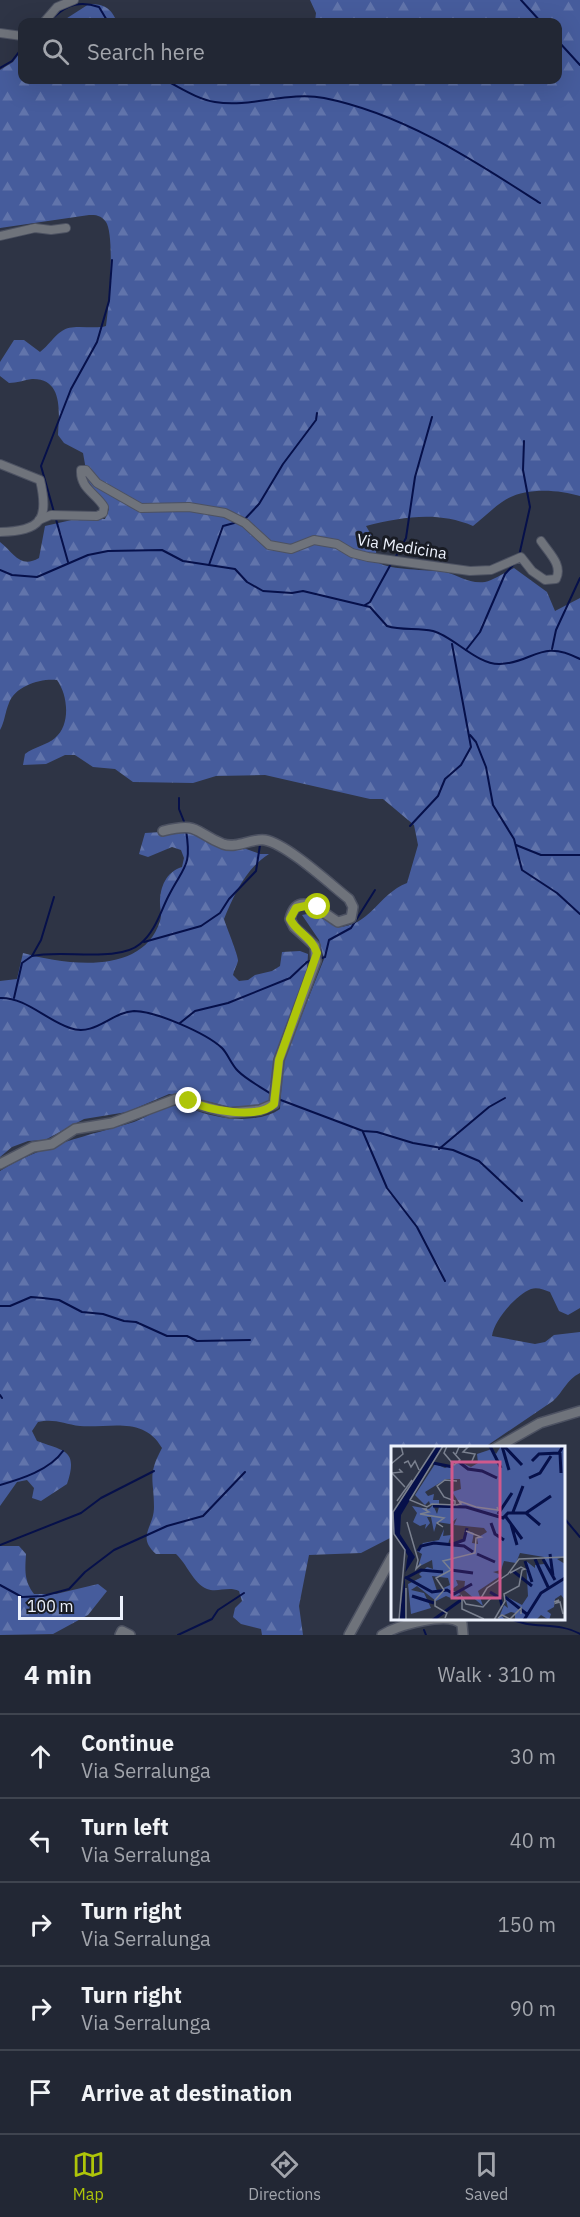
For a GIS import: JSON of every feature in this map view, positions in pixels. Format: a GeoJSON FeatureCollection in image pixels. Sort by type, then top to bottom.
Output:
{"type":"FeatureCollection","features":[{"type":"Feature","properties":{"kind":"street"},"geometry":{"type":"LineString","coordinates":[[47,18],[57,7],[74,0]]}},
{"type":"Feature","properties":{"kind":"street"},"geometry":{"type":"LineString","coordinates":[[0,33],[18,35]]}},
{"type":"Feature","properties":{"kind":"street"},"geometry":{"type":"LineString","coordinates":[[0,236],[35,228],[51,230],[66,228]]}},
{"type":"Feature","properties":{"kind":"street"},"geometry":{"type":"LineString","coordinates":[[0,464],[40,480],[45,510],[39,520],[30,527],[0,532]]}},
{"type":"Feature","properties":{"kind":"street","name":"Via Medicina"},"geometry":{"type":"LineString","coordinates":[[39,520],[51,515],[97,516],[103,513],[104,507],[101,501],[86,490],[80,478],[81,470],[86,470],[97,483],[125,497],[134,506],[155,509],[200,508],[225,513],[245,523],[269,545],[291,549],[314,540],[337,544],[352,553],[368,557],[470,571],[491,570],[521,557],[532,571],[545,580],[556,579],[560,572],[558,565],[541,541]]}},
{"type":"Feature","properties":{"kind":"street"},"geometry":{"type":"LineString","coordinates":[[0,1164],[33,1147],[52,1144],[75,1129],[112,1123],[176,1099],[230,1113],[260,1110],[274,1104],[279,1060],[317,953],[309,939],[294,927],[290,919],[292,913],[296,908],[310,905],[318,907],[338,922],[351,918],[353,907],[349,899],[301,861],[267,840],[232,845],[224,844],[195,827],[182,826],[163,831]]}},
{"type":"Feature","properties":{"kind":"street"},"geometry":{"type":"LineString","coordinates":[[500,1446],[540,1423],[580,1412]]}},
{"type":"Feature","properties":{"kind":"street"},"geometry":{"type":"LineString","coordinates":[[349,1635],[391,1561]]}},
{"type":"Feature","properties":{"kind":"street"},"geometry":{"type":"LineString","coordinates":[[382,1635],[403,1624],[442,1620]]}},
{"type":"Feature","properties":{"kind":"street"},"geometry":{"type":"LineString","coordinates":[[454,1620],[462,1624],[463,1635]]}},
{"type":"Feature","properties":{"kind":"street"},"geometry":{"type":"LineString","coordinates":[[120,1635],[122,1631],[130,1635]]}},
{"type":"Feature","properties":{"kind":"green space"},"geometry":{"type":"Polygon","coordinates":[[[310,0],[580,0],[580,496],[550,491],[519,494],[502,502],[473,526],[446,518],[420,517],[366,526],[375,541],[377,562],[383,565],[445,572],[469,581],[479,582],[492,580],[514,568],[547,592],[555,611],[580,598],[580,1308],[568,1315],[559,1311],[550,1292],[531,1289],[507,1309],[497,1323],[492,1336],[535,1344],[545,1342],[554,1335],[580,1332],[580,1373],[571,1379],[553,1401],[486,1446],[391,1446],[391,1538],[361,1553],[309,1555],[299,1606],[303,1635],[262,1635],[261,1629],[241,1624],[233,1617],[235,1608],[242,1601],[239,1591],[207,1589],[198,1582],[176,1554],[156,1554],[150,1548],[147,1537],[154,1507],[152,1477],[154,1465],[162,1448],[146,1431],[126,1426],[80,1426],[54,1421],[38,1422],[32,1431],[37,1441],[61,1450],[70,1458],[67,1484],[41,1501],[32,1498],[34,1488],[27,1480],[17,1482],[0,1506],[0,1171],[48,1148],[134,1122],[167,1107],[181,1106],[232,1119],[263,1117],[280,1109],[283,1062],[324,959],[319,940],[302,915],[316,915],[337,927],[358,922],[388,895],[407,883],[418,845],[414,825],[383,799],[370,799],[265,775],[216,776],[193,783],[133,782],[115,769],[93,767],[75,755],[65,755],[46,764],[23,765],[25,754],[55,738],[64,726],[66,710],[64,694],[57,680],[44,680],[29,684],[17,692],[9,703],[0,730],[0,542],[22,561],[32,561],[39,558],[45,526],[76,519],[105,519],[109,509],[88,481],[83,453],[64,443],[58,435],[59,408],[55,391],[50,384],[32,379],[9,383],[0,376],[0,362],[14,340],[24,340],[40,352],[66,329],[106,326],[111,256],[109,229],[106,222],[98,216],[89,215],[0,228],[0,70],[13,62],[18,55],[18,84],[562,84],[562,18],[315,18],[316,13],[310,0]]]}},
{"type":"Feature","properties":{"kind":"green space"},"geometry":{"type":"Polygon","coordinates":[[[89,4],[106,8],[115,18],[67,18],[89,4]]]}},
{"type":"Feature","properties":{"kind":"green space"},"geometry":{"type":"Polygon","coordinates":[[[193,830],[260,854],[269,854],[247,874],[224,919],[238,958],[233,975],[239,981],[272,971],[280,966],[282,952],[300,951],[308,954],[307,971],[274,1062],[271,1100],[259,1106],[229,1107],[169,1094],[127,1112],[84,1119],[45,1140],[28,1141],[12,1147],[0,1157],[0,981],[17,979],[23,953],[81,963],[121,958],[137,951],[151,939],[160,921],[160,897],[165,881],[172,872],[182,867],[184,858],[181,850],[172,847],[148,857],[139,854],[145,833],[193,830]]]}},
{"type":"Feature","properties":{"kind":"green space"},"geometry":{"type":"Polygon","coordinates":[[[0,1546],[19,1546],[26,1554],[27,1580],[34,1594],[56,1594],[98,1584],[107,1591],[88,1615],[53,1634],[0,1635],[0,1546]]]}},
{"type":"Feature","properties":{"kind":"waterway"},"geometry":{"type":"LineString","coordinates":[[521,0],[537,18]]}},
{"type":"Feature","properties":{"kind":"waterway"},"geometry":{"type":"LineString","coordinates":[[54,17],[64,9],[86,4],[99,7],[106,18]]}},
{"type":"Feature","properties":{"kind":"waterway"},"geometry":{"type":"LineString","coordinates":[[562,45],[580,65]]}},
{"type":"Feature","properties":{"kind":"waterway"},"geometry":{"type":"LineString","coordinates":[[0,68],[12,61],[18,53]]}},
{"type":"Feature","properties":{"kind":"waterway"},"geometry":{"type":"LineString","coordinates":[[172,84],[195,96],[215,102],[242,103],[310,96],[354,105],[437,140],[540,203]]}},
{"type":"Feature","properties":{"kind":"waterway"},"geometry":{"type":"LineString","coordinates":[[68,562],[41,466],[71,389],[97,342],[109,301],[112,260]]}},
{"type":"Feature","properties":{"kind":"waterway"},"geometry":{"type":"LineString","coordinates":[[244,520],[259,504],[283,464],[316,420],[317,413]]}},
{"type":"Feature","properties":{"kind":"waterway"},"geometry":{"type":"LineString","coordinates":[[395,558],[406,538],[415,477],[432,417]]}},
{"type":"Feature","properties":{"kind":"waterway"},"geometry":{"type":"LineString","coordinates":[[519,556],[530,507],[523,470],[524,441]]}},
{"type":"Feature","properties":{"kind":"waterway"},"geometry":{"type":"LineString","coordinates":[[209,565],[223,526],[238,522]]}},
{"type":"Feature","properties":{"kind":"waterway"},"geometry":{"type":"LineString","coordinates":[[0,570],[12,575],[37,577],[88,555],[108,551],[162,550],[183,561],[235,569],[247,582],[263,591],[292,593],[303,591],[370,607],[387,626],[433,631],[491,663],[512,663],[546,651],[566,653],[580,659]]}},
{"type":"Feature","properties":{"kind":"waterway"},"geometry":{"type":"LineString","coordinates":[[365,605],[370,602],[392,562]]}},
{"type":"Feature","properties":{"kind":"waterway"},"geometry":{"type":"LineString","coordinates":[[466,650],[480,632],[505,574],[515,563]]}},
{"type":"Feature","properties":{"kind":"waterway"},"geometry":{"type":"LineString","coordinates":[[552,649],[556,630],[580,578]]}},
{"type":"Feature","properties":{"kind":"waterway"},"geometry":{"type":"LineString","coordinates":[[410,826],[438,796],[445,779],[461,765],[471,747],[452,644]]}},
{"type":"Feature","properties":{"kind":"waterway"},"geometry":{"type":"LineString","coordinates":[[470,735],[476,742],[486,767],[493,805],[514,839],[522,870],[557,893],[580,914]]}},
{"type":"Feature","properties":{"kind":"waterway"},"geometry":{"type":"LineString","coordinates":[[179,798],[179,809],[185,824]]}},
{"type":"Feature","properties":{"kind":"waterway"},"geometry":{"type":"LineString","coordinates":[[14,998],[22,963],[32,956],[118,953],[140,944],[153,928],[185,866],[188,852],[186,830]]}},
{"type":"Feature","properties":{"kind":"waterway"},"geometry":{"type":"LineString","coordinates":[[144,942],[201,926],[220,913],[229,899],[256,871],[260,845]]}},
{"type":"Feature","properties":{"kind":"waterway"},"geometry":{"type":"LineString","coordinates":[[516,845],[541,855],[580,855]]}},
{"type":"Feature","properties":{"kind":"waterway"},"geometry":{"type":"LineString","coordinates":[[319,959],[325,957],[329,940],[351,928],[375,890]]}},
{"type":"Feature","properties":{"kind":"waterway"},"geometry":{"type":"LineString","coordinates":[[32,956],[41,940],[54,897]]}},
{"type":"Feature","properties":{"kind":"waterway"},"geometry":{"type":"LineString","coordinates":[[180,1023],[195,1011],[228,1003],[290,978],[307,962],[313,960]]}},
{"type":"Feature","properties":{"kind":"waterway"},"geometry":{"type":"LineString","coordinates":[[0,998],[18,1001],[61,1024],[79,1030],[95,1027],[126,1012],[143,1012],[167,1019],[214,1042],[224,1050],[238,1071],[271,1094]]}},
{"type":"Feature","properties":{"kind":"waterway"},"geometry":{"type":"LineString","coordinates":[[439,1149],[489,1107],[505,1098]]}},
{"type":"Feature","properties":{"kind":"waterway"},"geometry":{"type":"LineString","coordinates":[[278,1099],[363,1131],[377,1132],[413,1143],[453,1150],[479,1161],[522,1201]]}},
{"type":"Feature","properties":{"kind":"waterway"},"geometry":{"type":"LineString","coordinates":[[363,1132],[387,1188],[417,1227],[445,1281]]}},
{"type":"Feature","properties":{"kind":"waterway"},"geometry":{"type":"LineString","coordinates":[[0,1306],[10,1306],[31,1297],[59,1300],[82,1312],[103,1314],[124,1321],[136,1322],[167,1336],[187,1336],[197,1341],[250,1340]]}},
{"type":"Feature","properties":{"kind":"waterway"},"geometry":{"type":"LineString","coordinates":[[0,1485],[43,1469],[63,1451]]}},
{"type":"Feature","properties":{"kind":"waterway"},"geometry":{"type":"LineString","coordinates":[[0,1545],[81,1513],[101,1498],[154,1471]]}},
{"type":"Feature","properties":{"kind":"waterway"},"geometry":{"type":"LineString","coordinates":[[0,1585],[22,1597],[43,1596],[69,1589],[85,1572],[114,1550],[167,1526],[203,1516],[245,1472]]}},
{"type":"Feature","properties":{"kind":"waterway"},"geometry":{"type":"LineString","coordinates":[[565,1519],[580,1537]]}},
{"type":"Feature","properties":{"kind":"waterway"},"geometry":{"type":"LineString","coordinates":[[178,1635],[212,1619],[218,1610],[244,1593]]}},
{"type":"Feature","properties":{"kind":"waterway"},"geometry":{"type":"LineString","coordinates":[[513,1620],[526,1624],[563,1628],[580,1634]]}},
{"type":"Feature","properties":{"kind":"waterway"},"geometry":{"type":"LineString","coordinates":[[424,1630],[426,1635]]}},
{"type":"Feature","properties":{"kind":"route"},"geometry":{"type":"LineString","coordinates":[[189,1101],[230,1113],[260,1110],[274,1104],[277,1095],[279,1060],[317,953],[315,945],[294,927],[290,919],[296,908],[310,905],[318,907]]}}]}
